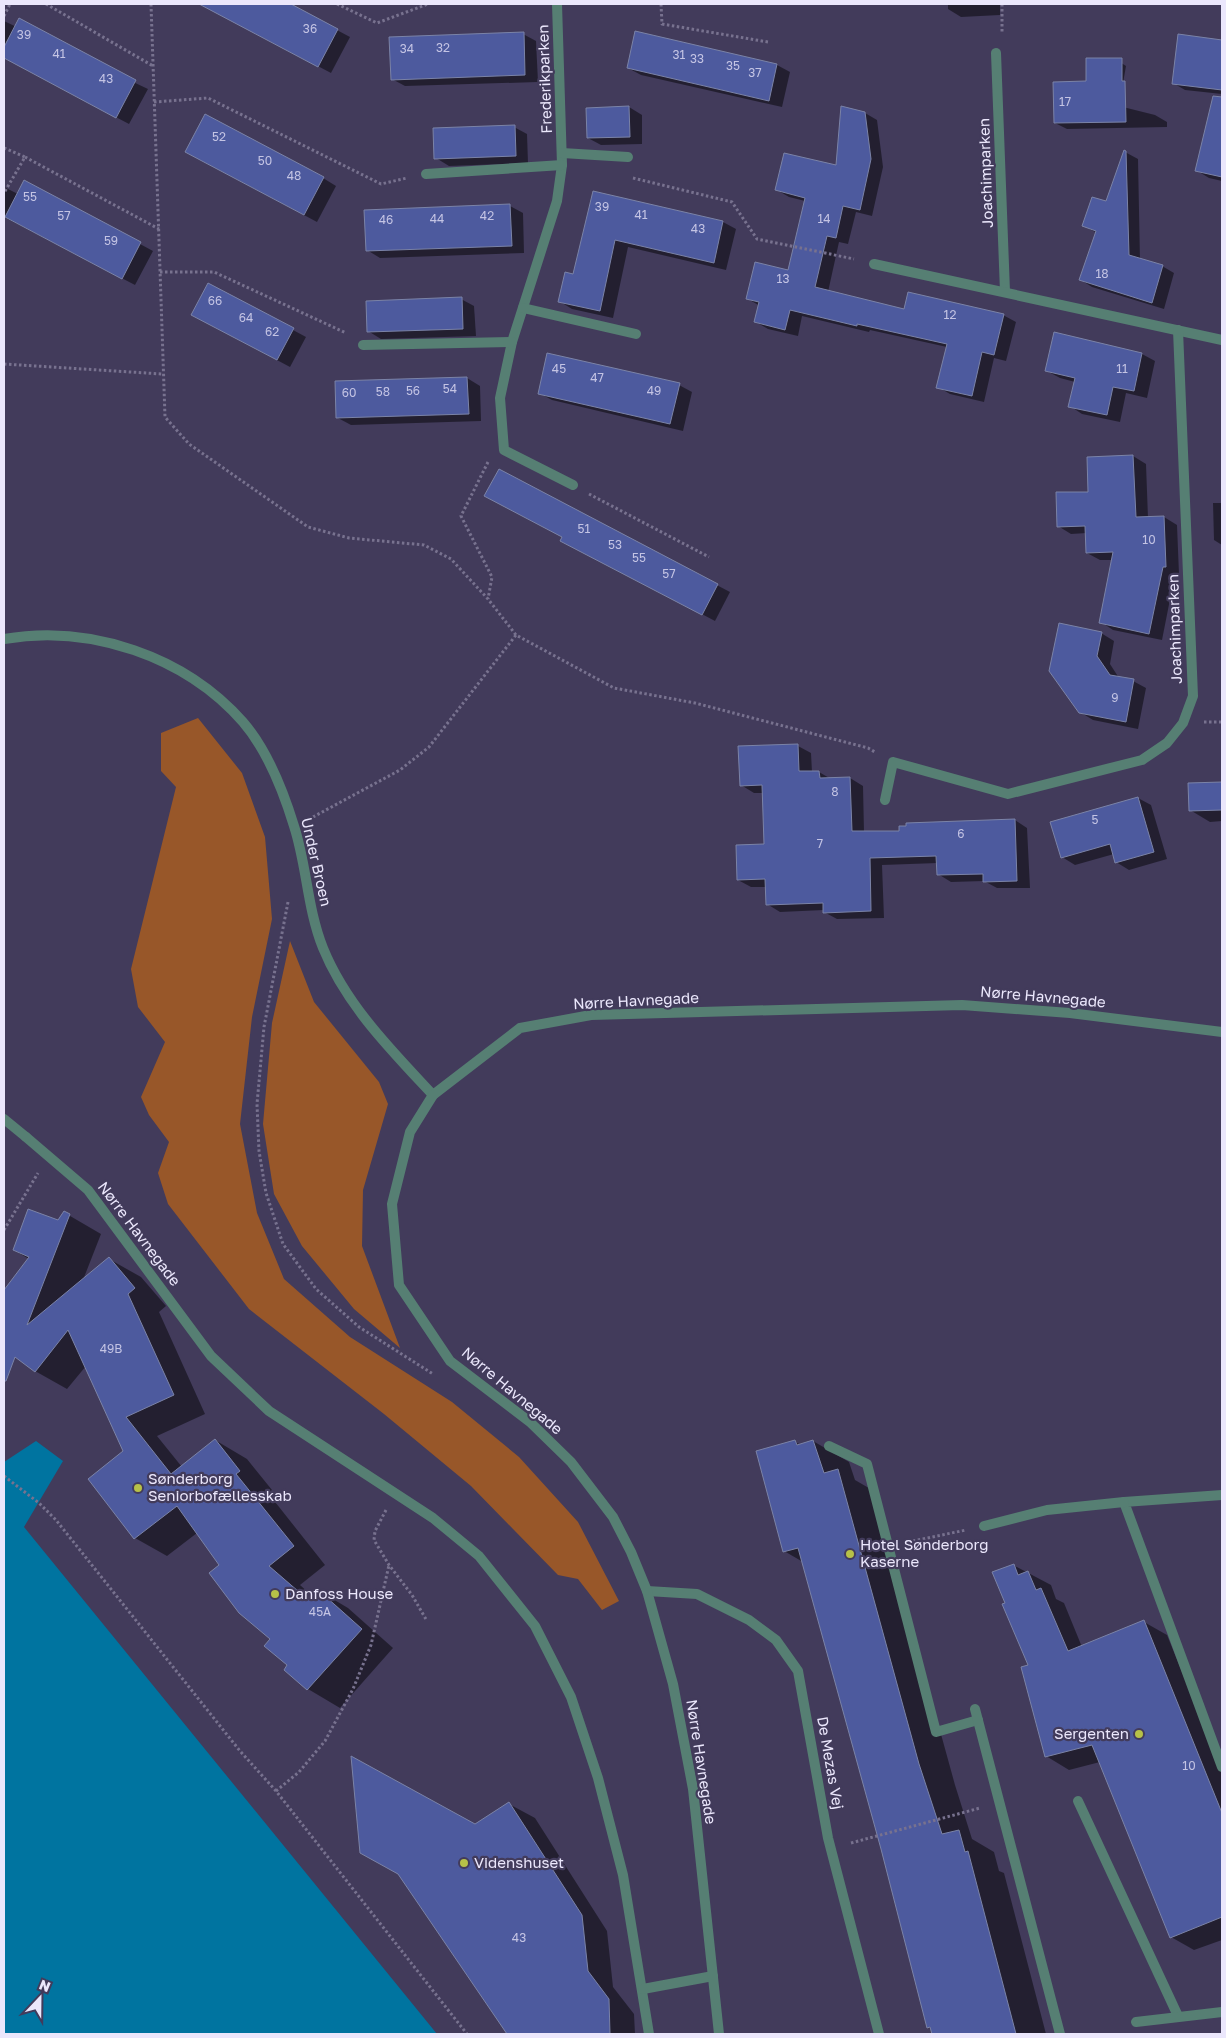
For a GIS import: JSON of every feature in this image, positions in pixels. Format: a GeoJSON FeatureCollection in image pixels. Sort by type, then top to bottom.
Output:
{"type":"FeatureCollection","features":[{"type":"Feature","properties":{"kind":"street","name":"Frederikparken"},"geometry":{"type":"LineString","coordinates":[[504,450],[500,398],[512,342],[557,201],[562,165],[557,4]]}},
{"type":"Feature","properties":{"kind":"street","name":"Joachimparken"},"geometry":{"type":"LineString","coordinates":[[996,54],[1005,292]]}},
{"type":"Feature","properties":{"kind":"street","name":"Frederikparken"},"geometry":{"type":"LineString","coordinates":[[562,153],[628,157]]}},
{"type":"Feature","properties":{"kind":"street"},"geometry":{"type":"LineString","coordinates":[[426,174],[562,165]]}},
{"type":"Feature","properties":{"kind":"street"},"geometry":{"type":"LineString","coordinates":[[874,264],[1222,340]]}},
{"type":"Feature","properties":{"kind":"street"},"geometry":{"type":"LineString","coordinates":[[523,308],[636,334]]}},
{"type":"Feature","properties":{"kind":"street","name":"Joachimparken"},"geometry":{"type":"LineString","coordinates":[[893,762],[1008,794],[1142,760],[1167,743],[1183,723],[1193,696],[1178,330]]}},
{"type":"Feature","properties":{"kind":"street"},"geometry":{"type":"LineString","coordinates":[[363,345],[512,342]]}},
{"type":"Feature","properties":{"kind":"street"},"geometry":{"type":"LineString","coordinates":[[504,450],[573,485]]}},
{"type":"Feature","properties":{"kind":"street","name":"Under Broen"},"geometry":{"type":"LineString","coordinates":[[4,639],[28,635],[86,637],[147,654],[198,680],[243,722],[268,759],[294,827],[304,869],[310,907],[323,948],[346,992],[382,1040],[433,1095]]}},
{"type":"Feature","properties":{"kind":"street"},"geometry":{"type":"LineString","coordinates":[[885,800],[893,762]]}},
{"type":"Feature","properties":{"kind":"street","name":"Nørre Havnegade"},"geometry":{"type":"LineString","coordinates":[[720,2034],[693,1789],[673,1684],[646,1591],[631,1552],[613,1517],[571,1462],[530,1422],[450,1361],[399,1284],[392,1204],[410,1132],[433,1095],[520,1028],[591,1015],[962,1005],[1070,1012],[1222,1032]]}},
{"type":"Feature","properties":{"kind":"street","name":"Nørre Havnegade"},"geometry":{"type":"LineString","coordinates":[[4,1119],[88,1190],[211,1356],[269,1412],[433,1518],[479,1556],[536,1626],[571,1696],[598,1778],[622,1875],[643,1989],[649,2034]]}},
{"type":"Feature","properties":{"kind":"street"},"geometry":{"type":"LineString","coordinates":[[830,1446],[867,1464],[936,1732],[978,1720]]}},
{"type":"Feature","properties":{"kind":"street"},"geometry":{"type":"LineString","coordinates":[[984,1526],[1047,1510],[1124,1502],[1222,1496]]}},
{"type":"Feature","properties":{"kind":"street"},"geometry":{"type":"LineString","coordinates":[[1124,1502],[1222,1767]]}},
{"type":"Feature","properties":{"kind":"street","name":"De Mezas Vej"},"geometry":{"type":"LineString","coordinates":[[646,1591],[697,1594],[749,1620],[776,1640],[798,1671],[828,1838],[879,2034]]}},
{"type":"Feature","properties":{"kind":"street"},"geometry":{"type":"LineString","coordinates":[[975,1709],[1060,2034]]}},
{"type":"Feature","properties":{"kind":"street"},"geometry":{"type":"LineString","coordinates":[[1078,1801],[1178,2016]]}},
{"type":"Feature","properties":{"kind":"street"},"geometry":{"type":"LineString","coordinates":[[643,1989],[713,1976]]}},
{"type":"Feature","properties":{"kind":"street"},"geometry":{"type":"LineString","coordinates":[[1136,2022],[1222,2012]]}},
{"type":"Feature","properties":{"kind":"path"},"geometry":{"type":"LineString","coordinates":[[4,16],[10,4]]}},
{"type":"Feature","properties":{"kind":"path"},"geometry":{"type":"LineString","coordinates":[[46,4],[153,66]]}},
{"type":"Feature","properties":{"kind":"path"},"geometry":{"type":"LineString","coordinates":[[151,4],[162,374],[165,417],[189,444],[308,527],[349,538],[424,544],[451,559],[488,599],[516,635],[614,688],[695,702],[868,748],[893,762]]}},
{"type":"Feature","properties":{"kind":"path"},"geometry":{"type":"LineString","coordinates":[[337,4],[377,23],[428,4]]}},
{"type":"Feature","properties":{"kind":"path"},"geometry":{"type":"LineString","coordinates":[[661,4],[662,24],[768,42]]}},
{"type":"Feature","properties":{"kind":"path"},"geometry":{"type":"LineString","coordinates":[[996,54],[1002,41],[1002,4]]}},
{"type":"Feature","properties":{"kind":"path"},"geometry":{"type":"LineString","coordinates":[[154,102],[208,98],[381,184],[426,174]]}},
{"type":"Feature","properties":{"kind":"path"},"geometry":{"type":"LineString","coordinates":[[4,148],[25,157],[159,229]]}},
{"type":"Feature","properties":{"kind":"path"},"geometry":{"type":"LineString","coordinates":[[4,193],[25,157]]}},
{"type":"Feature","properties":{"kind":"path"},"geometry":{"type":"LineString","coordinates":[[628,157],[624,176],[732,202],[757,239],[874,264]]}},
{"type":"Feature","properties":{"kind":"path"},"geometry":{"type":"LineString","coordinates":[[160,272],[214,272],[352,336],[363,345]]}},
{"type":"Feature","properties":{"kind":"path"},"geometry":{"type":"LineString","coordinates":[[4,364],[162,374]]}},
{"type":"Feature","properties":{"kind":"path"},"geometry":{"type":"LineString","coordinates":[[488,599],[492,577],[461,516],[491,457],[504,450]]}},
{"type":"Feature","properties":{"kind":"path"},"geometry":{"type":"LineString","coordinates":[[573,485],[709,557]]}},
{"type":"Feature","properties":{"kind":"path"},"geometry":{"type":"LineString","coordinates":[[294,827],[400,770],[429,747],[516,635]]}},
{"type":"Feature","properties":{"kind":"path"},"geometry":{"type":"LineString","coordinates":[[304,869],[289,899],[264,1027],[257,1104],[258,1152],[266,1193],[284,1244],[316,1289],[359,1327],[435,1376],[450,1361]]}},
{"type":"Feature","properties":{"kind":"path"},"geometry":{"type":"LineString","coordinates":[[4,1230],[48,1156]]}},
{"type":"Feature","properties":{"kind":"path"},"geometry":{"type":"LineString","coordinates":[[4,1476],[39,1503],[56,1520],[240,1751],[276,1791],[467,2034]]}},
{"type":"Feature","properties":{"kind":"path"},"geometry":{"type":"LineString","coordinates":[[396,1495],[375,1531],[374,1540],[389,1565],[408,1589],[427,1621]]}},
{"type":"Feature","properties":{"kind":"path"},"geometry":{"type":"LineString","coordinates":[[888,1546],[984,1526]]}},
{"type":"Feature","properties":{"kind":"path"},"geometry":{"type":"LineString","coordinates":[[276,1791],[300,1772],[325,1741],[353,1689],[371,1644],[389,1565]]}},
{"type":"Feature","properties":{"kind":"path"},"geometry":{"type":"LineString","coordinates":[[859,1842],[1000,1803]]}},
{"type":"Feature","properties":{"kind":"shaded area"},"geometry":{"type":"Polygon","coordinates":[[[198,718],[242,773],[265,837],[272,919],[252,1017],[240,1124],[257,1213],[284,1279],[350,1337],[452,1402],[519,1457],[578,1522],[619,1601],[602,1610],[578,1579],[558,1575],[471,1486],[384,1414],[249,1309],[168,1204],[158,1173],[169,1142],[149,1115],[141,1097],[165,1042],[138,1007],[131,969],[176,787],[161,771],[161,733],[198,718]]]}},
{"type":"Feature","properties":{"kind":"shaded area"},"geometry":{"type":"Polygon","coordinates":[[[290,941],[314,1002],[379,1082],[388,1104],[363,1190],[362,1246],[400,1348],[354,1309],[302,1246],[274,1194],[263,1124],[272,1023],[290,941]]]}},
{"type":"Feature","properties":{"kind":"water"},"geometry":{"type":"Polygon","coordinates":[[[36,1441],[63,1461],[24,1527],[437,2034],[4,2034],[4,1462],[36,1441]]]}},
{"type":"Feature","properties":{"kind":"building"},"geometry":{"type":"Polygon","coordinates":[[[199,4],[291,4],[338,29],[318,67],[199,4]]]}},
{"type":"Feature","properties":{"kind":"building"},"geometry":{"type":"Polygon","coordinates":[[[19,18],[136,80],[116,118],[4,58],[4,47],[19,18]]]}},
{"type":"Feature","properties":{"kind":"building"},"geometry":{"type":"Polygon","coordinates":[[[635,31],[777,64],[769,101],[627,68],[635,31]]]}},
{"type":"Feature","properties":{"kind":"building"},"geometry":{"type":"Polygon","coordinates":[[[524,32],[525,75],[391,80],[389,37],[524,32]]]}},
{"type":"Feature","properties":{"kind":"building"},"geometry":{"type":"Polygon","coordinates":[[[1178,34],[1222,40],[1222,90],[1172,84],[1178,34]]]}},
{"type":"Feature","properties":{"kind":"building"},"geometry":{"type":"Polygon","coordinates":[[[1086,58],[1122,58],[1122,81],[1125,81],[1126,122],[1054,123],[1053,82],[1086,81],[1086,58]]]}},
{"type":"Feature","properties":{"kind":"building"},"geometry":{"type":"Polygon","coordinates":[[[1213,96],[1222,97],[1222,177],[1195,171],[1213,96]]]}},
{"type":"Feature","properties":{"kind":"building"},"geometry":{"type":"Polygon","coordinates":[[[629,106],[630,137],[587,138],[586,108],[629,106]]]}},
{"type":"Feature","properties":{"kind":"building"},"geometry":{"type":"Polygon","coordinates":[[[841,106],[865,112],[871,159],[860,210],[843,206],[836,238],[827,236],[815,287],[904,309],[908,292],[1004,314],[994,355],[982,352],[972,396],[936,388],[947,344],[790,310],[785,330],[754,322],[759,302],[746,299],[755,262],[788,270],[805,198],[775,190],[784,153],[836,165],[841,106]]]}},
{"type":"Feature","properties":{"kind":"building"},"geometry":{"type":"Polygon","coordinates":[[[205,114],[324,177],[304,215],[185,152],[205,114]]]}},
{"type":"Feature","properties":{"kind":"building"},"geometry":{"type":"Polygon","coordinates":[[[515,125],[516,156],[434,159],[433,128],[515,125]]]}},
{"type":"Feature","properties":{"kind":"building"},"geometry":{"type":"Polygon","coordinates":[[[1124,150],[1126,151],[1129,255],[1163,265],[1152,303],[1079,280],[1096,231],[1082,226],[1092,197],[1106,201],[1124,150]]]}},
{"type":"Feature","properties":{"kind":"building"},"geometry":{"type":"Polygon","coordinates":[[[24,180],[141,242],[122,279],[5,217],[24,180]]]}},
{"type":"Feature","properties":{"kind":"building"},"geometry":{"type":"Polygon","coordinates":[[[593,191],[723,221],[714,263],[615,240],[600,311],[558,302],[565,272],[573,274],[593,191]]]}},
{"type":"Feature","properties":{"kind":"building"},"geometry":{"type":"Polygon","coordinates":[[[510,204],[512,246],[366,251],[364,210],[510,204]]]}},
{"type":"Feature","properties":{"kind":"building"},"geometry":{"type":"Polygon","coordinates":[[[208,283],[294,328],[277,360],[191,315],[208,283]]]}},
{"type":"Feature","properties":{"kind":"building"},"geometry":{"type":"Polygon","coordinates":[[[462,297],[463,329],[367,332],[366,301],[462,297]]]}},
{"type":"Feature","properties":{"kind":"building"},"geometry":{"type":"Polygon","coordinates":[[[1054,332],[1142,353],[1134,391],[1113,387],[1107,415],[1068,407],[1075,378],[1045,371],[1054,332]]]}},
{"type":"Feature","properties":{"kind":"building"},"geometry":{"type":"Polygon","coordinates":[[[547,353],[680,383],[670,424],[538,394],[547,353]]]}},
{"type":"Feature","properties":{"kind":"building"},"geometry":{"type":"Polygon","coordinates":[[[467,377],[469,414],[336,418],[335,381],[467,377]]]}},
{"type":"Feature","properties":{"kind":"building"},"geometry":{"type":"Polygon","coordinates":[[[1133,455],[1136,517],[1164,516],[1166,567],[1163,567],[1149,634],[1099,623],[1113,552],[1086,553],[1085,526],[1057,527],[1056,492],[1088,492],[1087,457],[1133,455]]]}},
{"type":"Feature","properties":{"kind":"building"},"geometry":{"type":"Polygon","coordinates":[[[499,469],[718,584],[702,615],[560,541],[562,537],[484,496],[499,469]]]}},
{"type":"Feature","properties":{"kind":"building"},"geometry":{"type":"Polygon","coordinates":[[[1059,623],[1102,632],[1097,656],[1110,675],[1134,679],[1126,722],[1079,713],[1049,671],[1059,623]]]}},
{"type":"Feature","properties":{"kind":"building"},"geometry":{"type":"Polygon","coordinates":[[[798,744],[799,771],[819,771],[820,778],[850,777],[852,831],[899,831],[899,826],[906,826],[906,823],[1015,819],[1017,881],[983,882],[983,874],[937,875],[936,856],[870,858],[871,911],[823,913],[823,903],[766,905],[765,879],[737,880],[736,845],[764,844],[762,785],[740,786],[738,746],[798,744]]]}},
{"type":"Feature","properties":{"kind":"building"},"geometry":{"type":"Polygon","coordinates":[[[1222,782],[1222,810],[1189,811],[1188,783],[1222,782]]]}},
{"type":"Feature","properties":{"kind":"building"},"geometry":{"type":"Polygon","coordinates":[[[1138,797],[1154,852],[1115,863],[1110,844],[1061,858],[1050,822],[1138,797]]]}},
{"type":"Feature","properties":{"kind":"building"},"geometry":{"type":"Polygon","coordinates":[[[28,1209],[58,1220],[64,1211],[70,1214],[27,1325],[109,1257],[135,1288],[128,1294],[174,1395],[126,1417],[171,1474],[215,1439],[240,1471],[236,1474],[294,1546],[269,1566],[306,1598],[316,1588],[362,1629],[307,1690],[284,1670],[287,1665],[264,1646],[270,1639],[239,1613],[209,1573],[219,1565],[177,1506],[134,1539],[88,1479],[123,1451],[68,1330],[35,1372],[15,1357],[6,1381],[4,1381],[4,1290],[29,1257],[13,1250],[28,1209]]]}},
{"type":"Feature","properties":{"kind":"building"},"geometry":{"type":"Polygon","coordinates":[[[795,1440],[797,1445],[813,1440],[824,1473],[838,1469],[919,1764],[942,1834],[959,1830],[965,1852],[968,1851],[1016,2034],[932,2034],[930,2027],[927,2028],[881,1849],[798,1548],[783,1552],[756,1451],[795,1440]]]}},
{"type":"Feature","properties":{"kind":"building","name":"Sergenten"},"geometry":{"type":"Polygon","coordinates":[[[1014,1564],[1018,1575],[1028,1571],[1036,1590],[1041,1588],[1068,1651],[1144,1620],[1222,1813],[1222,1917],[1170,1938],[1092,1745],[1045,1757],[1021,1667],[1028,1665],[1002,1604],[1005,1603],[992,1572],[1014,1564]]]}},
{"type":"Feature","properties":{"kind":"building","name":"Videnshuset"},"geometry":{"type":"Polygon","coordinates":[[[351,1756],[475,1824],[509,1802],[582,1915],[588,1971],[609,1999],[610,2034],[507,2034],[398,1874],[360,1853],[351,1756]]]}},
{"type":"Feature","properties":{"kind":"place","name":"Sønderborg Seniorbofællesskab"},"geometry":{"type":"Point","coordinates":[138,1488]}},
{"type":"Feature","properties":{"kind":"place","name":"Hotel Sønderborg Kaserne"},"geometry":{"type":"Point","coordinates":[850,1554]}},
{"type":"Feature","properties":{"kind":"place","name":"Danfoss House"},"geometry":{"type":"Point","coordinates":[275,1594]}},
{"type":"Feature","properties":{"kind":"place","name":"Sergenten"},"geometry":{"type":"Point","coordinates":[1139,1734]}},
{"type":"Feature","properties":{"kind":"place","name":"Videnshuset"},"geometry":{"type":"Point","coordinates":[464,1863]}}]}
